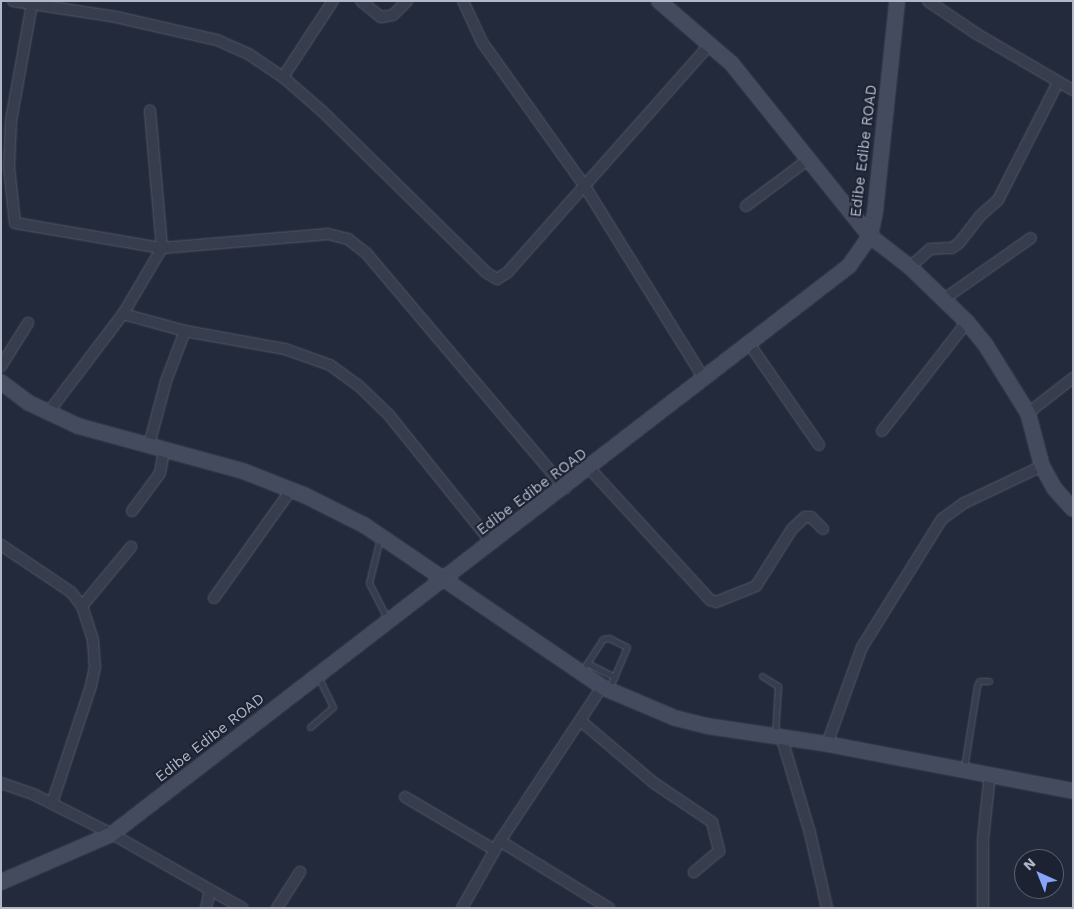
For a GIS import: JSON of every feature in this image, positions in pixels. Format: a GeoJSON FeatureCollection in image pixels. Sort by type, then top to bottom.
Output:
{"type":"FeatureCollection","features":[{"type":"Feature","properties":{"kind":"street"},"geometry":{"type":"LineString","coordinates":[[13,1],[116,17],[217,40],[250,55],[283,77],[322,111],[487,274],[497,278],[507,273],[710,44]]}},
{"type":"Feature","properties":{"kind":"street"},"geometry":{"type":"LineString","coordinates":[[283,77],[332,1]]}},
{"type":"Feature","properties":{"kind":"street"},"geometry":{"type":"LineString","coordinates":[[361,1],[381,17],[392,15],[407,1]]}},
{"type":"Feature","properties":{"kind":"street"},"geometry":{"type":"LineString","coordinates":[[463,1],[486,47],[584,185],[704,378]]}},
{"type":"Feature","properties":{"kind":"street"},"geometry":{"type":"LineString","coordinates":[[659,1],[732,64],[870,236],[910,267],[967,322],[985,344],[1028,413],[1042,466],[1054,488],[1073,509]]}},
{"type":"Feature","properties":{"kind":"street","name":"Edibe Edibe ROAD"},"geometry":{"type":"LineString","coordinates":[[1,882],[112,834],[441,580],[590,469],[748,342],[849,266],[870,236],[897,1]]}},
{"type":"Feature","properties":{"kind":"street"},"geometry":{"type":"LineString","coordinates":[[928,1],[1073,90]]}},
{"type":"Feature","properties":{"kind":"street"},"geometry":{"type":"LineString","coordinates":[[32,4],[14,93],[9,167],[12,220],[19,226],[162,248],[328,234],[348,239],[367,254],[565,488]]}},
{"type":"Feature","properties":{"kind":"street"},"geometry":{"type":"LineString","coordinates":[[910,267],[930,249],[952,248],[960,244],[980,216],[998,200],[1058,82]]}},
{"type":"Feature","properties":{"kind":"street"},"geometry":{"type":"LineString","coordinates":[[47,414],[123,314],[162,248],[150,111]]}},
{"type":"Feature","properties":{"kind":"street"},"geometry":{"type":"LineString","coordinates":[[746,206],[809,159]]}},
{"type":"Feature","properties":{"kind":"street"},"geometry":{"type":"LineString","coordinates":[[944,299],[1031,238]]}},
{"type":"Feature","properties":{"kind":"street"},"geometry":{"type":"LineString","coordinates":[[123,314],[185,331],[285,349],[330,365],[358,385],[389,415],[492,542]]}},
{"type":"Feature","properties":{"kind":"street"},"geometry":{"type":"LineString","coordinates":[[882,431],[967,322]]}},
{"type":"Feature","properties":{"kind":"street"},"geometry":{"type":"LineString","coordinates":[[1,366],[28,323]]}},
{"type":"Feature","properties":{"kind":"street"},"geometry":{"type":"LineString","coordinates":[[149,446],[166,381],[185,331]]}},
{"type":"Feature","properties":{"kind":"street"},"geometry":{"type":"LineString","coordinates":[[748,342],[819,445]]}},
{"type":"Feature","properties":{"kind":"street"},"geometry":{"type":"LineString","coordinates":[[1028,413],[1073,378]]}},
{"type":"Feature","properties":{"kind":"street"},"geometry":{"type":"LineString","coordinates":[[1,382],[47,414],[149,446],[243,471],[291,490],[364,525],[441,580],[608,684],[675,718],[778,738],[827,744],[990,773],[1073,791]]}},
{"type":"Feature","properties":{"kind":"street"},"geometry":{"type":"LineString","coordinates":[[132,511],[160,473],[164,450]]}},
{"type":"Feature","properties":{"kind":"street"},"geometry":{"type":"LineString","coordinates":[[827,744],[862,647],[942,519],[964,503],[1042,466]]}},
{"type":"Feature","properties":{"kind":"street"},"geometry":{"type":"LineString","coordinates":[[590,469],[710,600],[716,602],[756,586],[792,529],[805,517],[810,518],[822,529]]}},
{"type":"Feature","properties":{"kind":"street"},"geometry":{"type":"LineString","coordinates":[[214,598],[291,490]]}},
{"type":"Feature","properties":{"kind":"street"},"geometry":{"type":"LineString","coordinates":[[1,546],[71,592],[82,606],[92,640],[95,667],[85,707],[52,803]]}},
{"type":"Feature","properties":{"kind":"street"},"geometry":{"type":"LineString","coordinates":[[82,606],[131,547]]}},
{"type":"Feature","properties":{"kind":"street"},"geometry":{"type":"LineString","coordinates":[[462,908],[498,845],[608,684]]}},
{"type":"Feature","properties":{"kind":"street"},"geometry":{"type":"LineString","coordinates":[[582,722],[654,783],[712,822],[719,852],[694,872]]}},
{"type":"Feature","properties":{"kind":"street"},"geometry":{"type":"LineString","coordinates":[[778,738],[810,833],[827,908]]}},
{"type":"Feature","properties":{"kind":"street"},"geometry":{"type":"LineString","coordinates":[[983,908],[983,848],[990,773]]}},
{"type":"Feature","properties":{"kind":"street"},"geometry":{"type":"LineString","coordinates":[[1,782],[52,803],[112,834],[242,908]]}},
{"type":"Feature","properties":{"kind":"street"},"geometry":{"type":"LineString","coordinates":[[404,798],[498,845],[609,908]]}},
{"type":"Feature","properties":{"kind":"street"},"geometry":{"type":"LineString","coordinates":[[278,908],[300,872]]}},
{"type":"Feature","properties":{"kind":"street"},"geometry":{"type":"LineString","coordinates":[[206,908],[210,890]]}},
{"type":"Feature","properties":{"kind":"lane"},"geometry":{"type":"LineString","coordinates":[[380,537],[369,583],[388,621]]}},
{"type":"Feature","properties":{"kind":"lane"},"geometry":{"type":"LineString","coordinates":[[584,668],[602,638],[609,638],[627,648],[608,684]]}},
{"type":"Feature","properties":{"kind":"lane"},"geometry":{"type":"LineString","coordinates":[[310,727],[332,707],[318,675]]}},
{"type":"Feature","properties":{"kind":"lane"},"geometry":{"type":"LineString","coordinates":[[762,676],[778,686],[778,738]]}},
{"type":"Feature","properties":{"kind":"lane"},"geometry":{"type":"LineString","coordinates":[[964,769],[977,686],[979,681],[988,682]]}}]}
